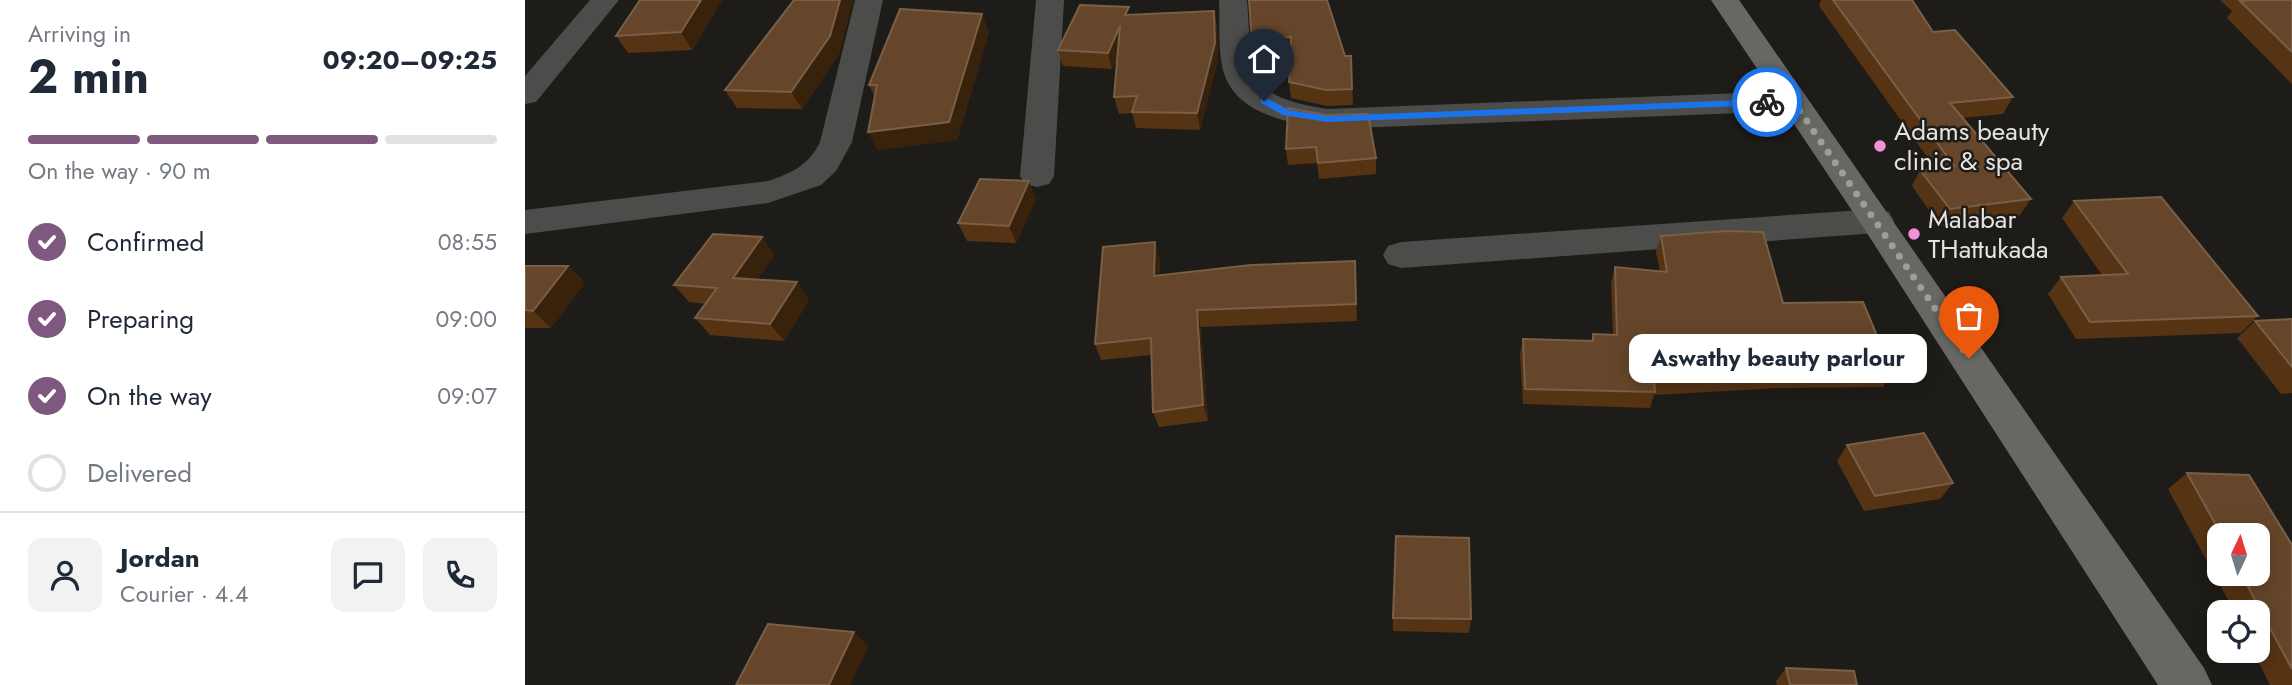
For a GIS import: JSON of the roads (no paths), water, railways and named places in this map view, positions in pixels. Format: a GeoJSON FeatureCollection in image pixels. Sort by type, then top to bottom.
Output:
{"type":"FeatureCollection","features":[{"type":"Feature","properties":{"kind":"main road"},"geometry":{"type":"LineString","coordinates":[[1725,0],[1877,221],[2187,685]]}},
{"type":"Feature","properties":{"kind":"street"},"geometry":{"type":"LineString","coordinates":[[525,95],[605,0]]}},
{"type":"Feature","properties":{"kind":"street"},"geometry":{"type":"LineString","coordinates":[[525,222],[768,192],[800,183],[818,173],[836,142],[869,0]]}},
{"type":"Feature","properties":{"kind":"street"},"geometry":{"type":"LineString","coordinates":[[1037,176],[1050,0]]}},
{"type":"Feature","properties":{"kind":"street"},"geometry":{"type":"LineString","coordinates":[[1233,0],[1237,69],[1247,86],[1264,101],[1287,113],[1327,119],[1793,101]]}},
{"type":"Feature","properties":{"kind":"street"},"geometry":{"type":"LineString","coordinates":[[1401,255],[1877,221]]}},
{"type":"Feature","properties":{"kind":"place","name":"Adams beauty clinic & spa"},"geometry":{"type":"Point","coordinates":[1880,146]}},
{"type":"Feature","properties":{"kind":"place","name":"Malabar THattukada"},"geometry":{"type":"Point","coordinates":[1914,234]}},
{"type":"Feature","properties":{"kind":"place","name":"Aswathy beauty parlour"},"geometry":{"type":"Point","coordinates":[1969,358]}}]}
